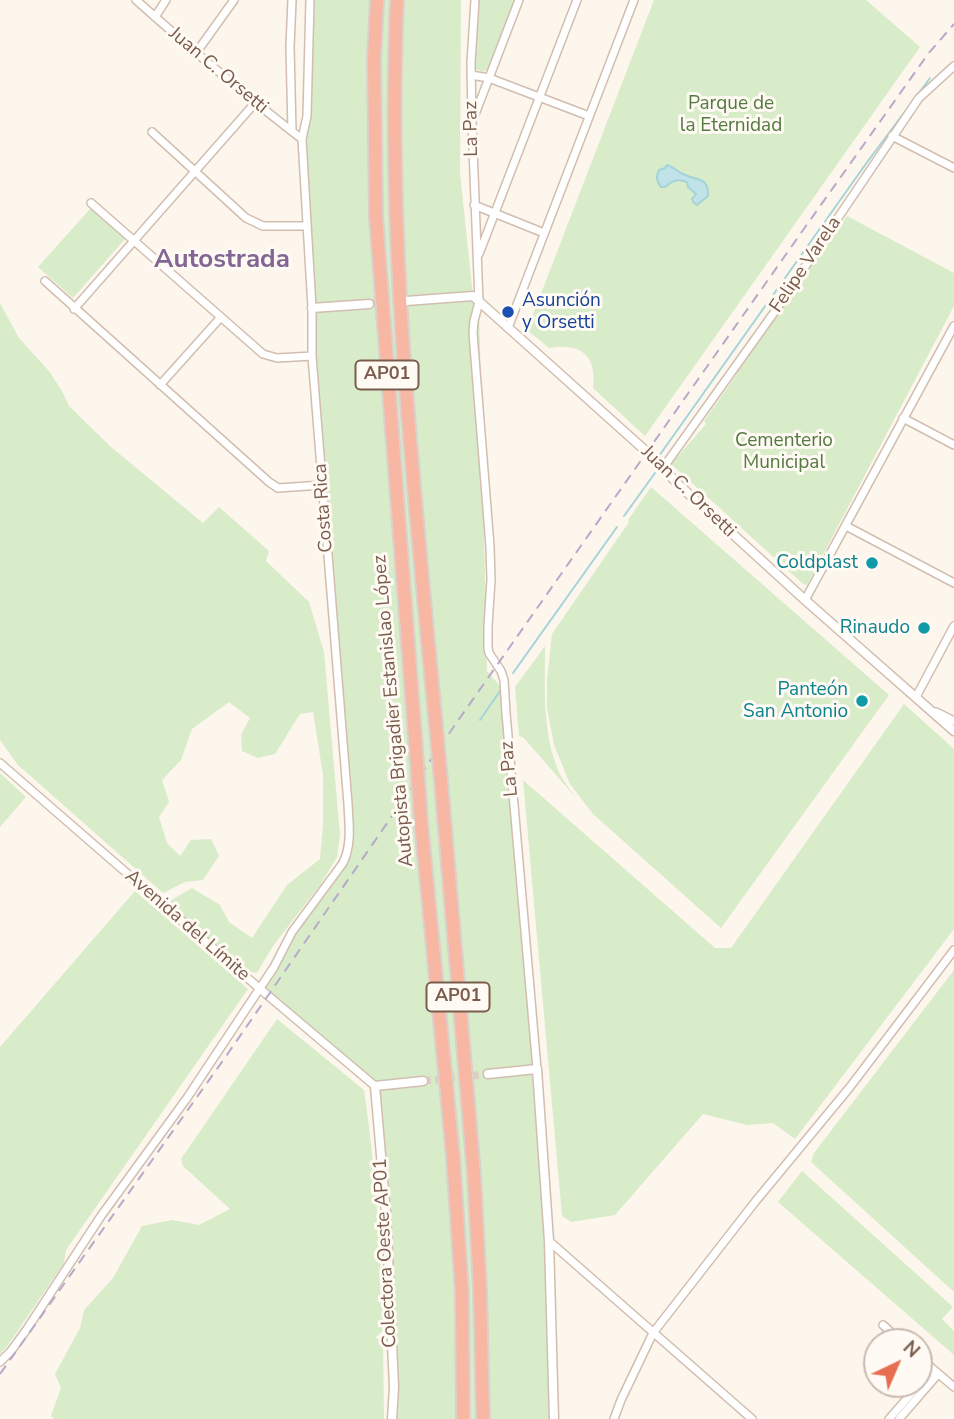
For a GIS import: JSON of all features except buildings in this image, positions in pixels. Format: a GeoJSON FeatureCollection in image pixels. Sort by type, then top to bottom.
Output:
{"type":"FeatureCollection","features":[{"type":"Feature","properties":{"kind":"highway","name":"Autopista Brigadier Estanislao López"},"geometry":{"type":"LineString","coordinates":[[377,0],[374,58],[376,218],[421,821],[453,1156],[462,1293],[463,1419]]}},
{"type":"Feature","properties":{"kind":"highway","name":"Autopista Brigadier Estanislao López"},"geometry":{"type":"LineString","coordinates":[[397,0],[394,54],[396,215],[404,375],[474,1174],[480,1290],[482,1419]]}},
{"type":"Feature","properties":{"kind":"street","name":"Juan C. Orsetti"},"geometry":{"type":"LineString","coordinates":[[136,0],[196,53],[302,139]]}},
{"type":"Feature","properties":{"kind":"street"},"geometry":{"type":"LineString","coordinates":[[155,17],[166,0]]}},
{"type":"Feature","properties":{"kind":"street"},"geometry":{"type":"LineString","coordinates":[[196,53],[234,0]]}},
{"type":"Feature","properties":{"kind":"street"},"geometry":{"type":"LineString","coordinates":[[292,0],[292,131]]}},
{"type":"Feature","properties":{"kind":"street","name":"Costa Rica"},"geometry":{"type":"LineString","coordinates":[[0,1362],[11,1351],[101,1216],[187,1098],[275,967],[292,932],[348,853],[348,804],[312,356],[312,308],[302,139],[307,116],[310,0]]}},
{"type":"Feature","properties":{"kind":"street","name":"La Paz"},"geometry":{"type":"LineString","coordinates":[[475,0],[471,75],[479,302],[473,333],[490,546],[488,648],[504,680],[550,1241],[554,1419]]}},
{"type":"Feature","properties":{"kind":"street"},"geometry":{"type":"LineString","coordinates":[[472,121],[519,0]]}},
{"type":"Feature","properties":{"kind":"street"},"geometry":{"type":"LineString","coordinates":[[477,259],[577,0]]}},
{"type":"Feature","properties":{"kind":"street"},"geometry":{"type":"LineString","coordinates":[[508,328],[634,0]]}},
{"type":"Feature","properties":{"kind":"street","name":"Felipe Varela"},"geometry":{"type":"LineString","coordinates":[[663,468],[773,314],[892,136],[919,99],[954,66]]}},
{"type":"Feature","properties":{"kind":"street"},"geometry":{"type":"LineString","coordinates":[[471,75],[489,78],[589,116]]}},
{"type":"Feature","properties":{"kind":"street"},"geometry":{"type":"LineString","coordinates":[[74,309],[256,103]]}},
{"type":"Feature","properties":{"kind":"street"},"geometry":{"type":"LineString","coordinates":[[152,132],[246,218],[263,226],[306,226]]}},
{"type":"Feature","properties":{"kind":"street"},"geometry":{"type":"LineString","coordinates":[[892,136],[954,169]]}},
{"type":"Feature","properties":{"kind":"street"},"geometry":{"type":"LineString","coordinates":[[91,203],[263,355],[277,358],[312,356]]}},
{"type":"Feature","properties":{"kind":"street"},"geometry":{"type":"LineString","coordinates":[[474,205],[544,233]]}},
{"type":"Feature","properties":{"kind":"street"},"geometry":{"type":"LineString","coordinates":[[45,281],[269,482],[278,488],[322,485]]}},
{"type":"Feature","properties":{"kind":"street"},"geometry":{"type":"LineString","coordinates":[[406,301],[472,296],[479,302]]}},
{"type":"Feature","properties":{"kind":"street","name":"Juan C. Orsetti"},"geometry":{"type":"LineString","coordinates":[[479,302],[648,453],[680,486],[805,600],[954,731]]}},
{"type":"Feature","properties":{"kind":"street"},"geometry":{"type":"LineString","coordinates":[[312,308],[369,304]]}},
{"type":"Feature","properties":{"kind":"street"},"geometry":{"type":"LineString","coordinates":[[160,385],[221,317]]}},
{"type":"Feature","properties":{"kind":"street"},"geometry":{"type":"LineString","coordinates":[[805,600],[954,326]]}},
{"type":"Feature","properties":{"kind":"street"},"geometry":{"type":"LineString","coordinates":[[903,418],[954,445]]}},
{"type":"Feature","properties":{"kind":"street"},"geometry":{"type":"LineString","coordinates":[[846,526],[954,583]]}},
{"type":"Feature","properties":{"kind":"street"},"geometry":{"type":"LineString","coordinates":[[916,697],[954,626]]}},
{"type":"Feature","properties":{"kind":"street"},"geometry":{"type":"LineString","coordinates":[[929,709],[954,721]]}},
{"type":"Feature","properties":{"kind":"street","name":"Avenida del Límite"},"geometry":{"type":"LineString","coordinates":[[0,763],[375,1086]]}},
{"type":"Feature","properties":{"kind":"street"},"geometry":{"type":"LineString","coordinates":[[614,1419],[653,1333],[755,1202],[850,1087],[954,950]]}},
{"type":"Feature","properties":{"kind":"street"},"geometry":{"type":"LineString","coordinates":[[488,1074],[537,1069]]}},
{"type":"Feature","properties":{"kind":"street"},"geometry":{"type":"LineString","coordinates":[[375,1086],[424,1081]]}},
{"type":"Feature","properties":{"kind":"street","name":"Colectora Oeste AP01"},"geometry":{"type":"LineString","coordinates":[[375,1086],[386,1213],[394,1387],[392,1419]]}},
{"type":"Feature","properties":{"kind":"street"},"geometry":{"type":"LineString","coordinates":[[550,1241],[752,1419]]}},
{"type":"Feature","properties":{"kind":"street"},"geometry":{"type":"LineString","coordinates":[[883,1325],[886,1328]]}},
{"type":"Feature","properties":{"kind":"street"},"geometry":{"type":"LineString","coordinates":[[933,1369],[954,1387]]}},
{"type":"Feature","properties":{"kind":"street"},"geometry":{"type":"LineString","coordinates":[[889,1419],[936,1371]]}},
{"type":"Feature","properties":{"kind":"street"},"geometry":{"type":"LineString","coordinates":[[899,1419],[936,1371]]}},
{"type":"Feature","properties":{"kind":"green space"},"geometry":{"type":"Polygon","coordinates":[[[310,0],[461,0],[460,173],[473,296],[479,302],[487,671],[500,686],[506,713],[537,1069],[554,1419],[392,1419],[394,1387],[375,1086],[259,988],[343,863],[349,843],[312,356],[302,139],[307,116],[310,0]]]}},
{"type":"Feature","properties":{"kind":"green space"},"geometry":{"type":"Polygon","coordinates":[[[478,0],[516,0],[490,65],[483,72],[475,66],[478,0]]]}},
{"type":"Feature","properties":{"kind":"green space","name":"Parque de la Eternidad"},"geometry":{"type":"Polygon","coordinates":[[[654,0],[866,0],[920,47],[645,436],[593,388],[592,367],[585,354],[570,347],[549,348],[527,330],[654,0]]]}},
{"type":"Feature","properties":{"kind":"green space"},"geometry":{"type":"Polygon","coordinates":[[[91,208],[125,239],[73,298],[38,267],[91,208]]]}},
{"type":"Feature","properties":{"kind":"green space","name":"Cementerio Municipal"},"geometry":{"type":"Polygon","coordinates":[[[847,216],[954,273],[954,306],[807,585],[671,464],[706,424],[704,421],[737,374],[735,372],[847,216]]]}},
{"type":"Feature","properties":{"kind":"green space"},"geometry":{"type":"Polygon","coordinates":[[[0,303],[19,338],[49,371],[69,406],[111,447],[203,523],[219,507],[269,551],[266,561],[309,602],[324,652],[340,835],[337,857],[320,885],[273,946],[257,973],[243,970],[168,902],[192,888],[220,905],[229,922],[252,938],[287,885],[320,859],[323,775],[313,712],[300,714],[275,754],[258,758],[242,751],[241,735],[250,718],[229,702],[192,729],[181,760],[162,780],[169,802],[159,817],[167,843],[180,856],[191,840],[211,839],[219,856],[203,880],[185,882],[163,893],[18,765],[0,740],[0,303]]]}},
{"type":"Feature","properties":{"kind":"green space"},"geometry":{"type":"Polygon","coordinates":[[[651,487],[889,695],[721,928],[593,814],[570,784],[554,745],[547,708],[552,634],[651,487]]]}},
{"type":"Feature","properties":{"kind":"green space"},"geometry":{"type":"Polygon","coordinates":[[[545,646],[546,710],[550,742],[559,772],[577,799],[523,737],[519,736],[515,687],[545,646]]]}},
{"type":"Feature","properties":{"kind":"green space"},"geometry":{"type":"Polygon","coordinates":[[[904,704],[954,749],[954,929],[795,1139],[773,1123],[747,1125],[703,1114],[615,1215],[571,1222],[562,1216],[523,780],[715,948],[731,948],[904,704]]]}},
{"type":"Feature","properties":{"kind":"green space"},"geometry":{"type":"Polygon","coordinates":[[[0,773],[26,797],[0,827],[0,773]]]}},
{"type":"Feature","properties":{"kind":"green space"},"geometry":{"type":"Polygon","coordinates":[[[135,891],[248,989],[66,1250],[64,1263],[0,1354],[0,1047],[135,891]]]}},
{"type":"Feature","properties":{"kind":"green space"},"geometry":{"type":"Polygon","coordinates":[[[954,970],[954,1292],[811,1162],[814,1153],[954,970]]]}},
{"type":"Feature","properties":{"kind":"green space"},"geometry":{"type":"Polygon","coordinates":[[[277,1019],[364,1090],[379,1240],[384,1330],[375,1338],[383,1340],[384,1419],[54,1419],[51,1416],[61,1388],[55,1374],[80,1328],[84,1310],[113,1278],[142,1226],[172,1220],[199,1225],[230,1209],[183,1166],[181,1159],[277,1019]]]}},
{"type":"Feature","properties":{"kind":"green space"},"geometry":{"type":"Polygon","coordinates":[[[802,1171],[953,1307],[942,1319],[954,1331],[954,1355],[933,1337],[933,1328],[923,1328],[778,1202],[802,1171]]]}},
{"type":"Feature","properties":{"kind":"water"},"geometry":{"type":"Polygon","coordinates":[[[667,165],[704,182],[708,196],[697,205],[692,199],[696,194],[688,187],[687,182],[675,181],[661,187],[657,175],[659,170],[667,165]]]}},
{"type":"Feature","properties":{"kind":"waterway"},"geometry":{"type":"LineString","coordinates":[[659,456],[865,165],[930,78]]}},
{"type":"Feature","properties":{"kind":"waterway"},"geometry":{"type":"LineString","coordinates":[[624,516],[655,473]]}},
{"type":"Feature","properties":{"kind":"waterway"},"geometry":{"type":"LineString","coordinates":[[513,673],[617,527]]}},
{"type":"Feature","properties":{"kind":"waterway"},"geometry":{"type":"LineString","coordinates":[[480,720],[500,691]]}},
{"type":"Feature","properties":{"kind":"tunnel"},"geometry":{"type":"LineString","coordinates":[[369,304],[403,301]]}},
{"type":"Feature","properties":{"kind":"tunnel"},"geometry":{"type":"LineString","coordinates":[[423,1081],[488,1074]]}},
{"type":"Feature","properties":{"kind":"railway"},"geometry":{"type":"LineString","coordinates":[[0,1374],[229,1052],[801,233],[928,54],[954,24]]}},
{"type":"Feature","properties":{"kind":"place","name":"Asunción y Orsetti"},"geometry":{"type":"Point","coordinates":[508,312]}},
{"type":"Feature","properties":{"kind":"place","name":"Coldplast"},"geometry":{"type":"Point","coordinates":[872,563]}},
{"type":"Feature","properties":{"kind":"place","name":"Rinaudo"},"geometry":{"type":"Point","coordinates":[924,628]}},
{"type":"Feature","properties":{"kind":"place","name":"Panteón San Antonio"},"geometry":{"type":"Point","coordinates":[862,701]}},
{"type":"Feature","properties":{"kind":"district","name":"Autostrada"},"geometry":{"type":"Point","coordinates":[222,261]}}]}
